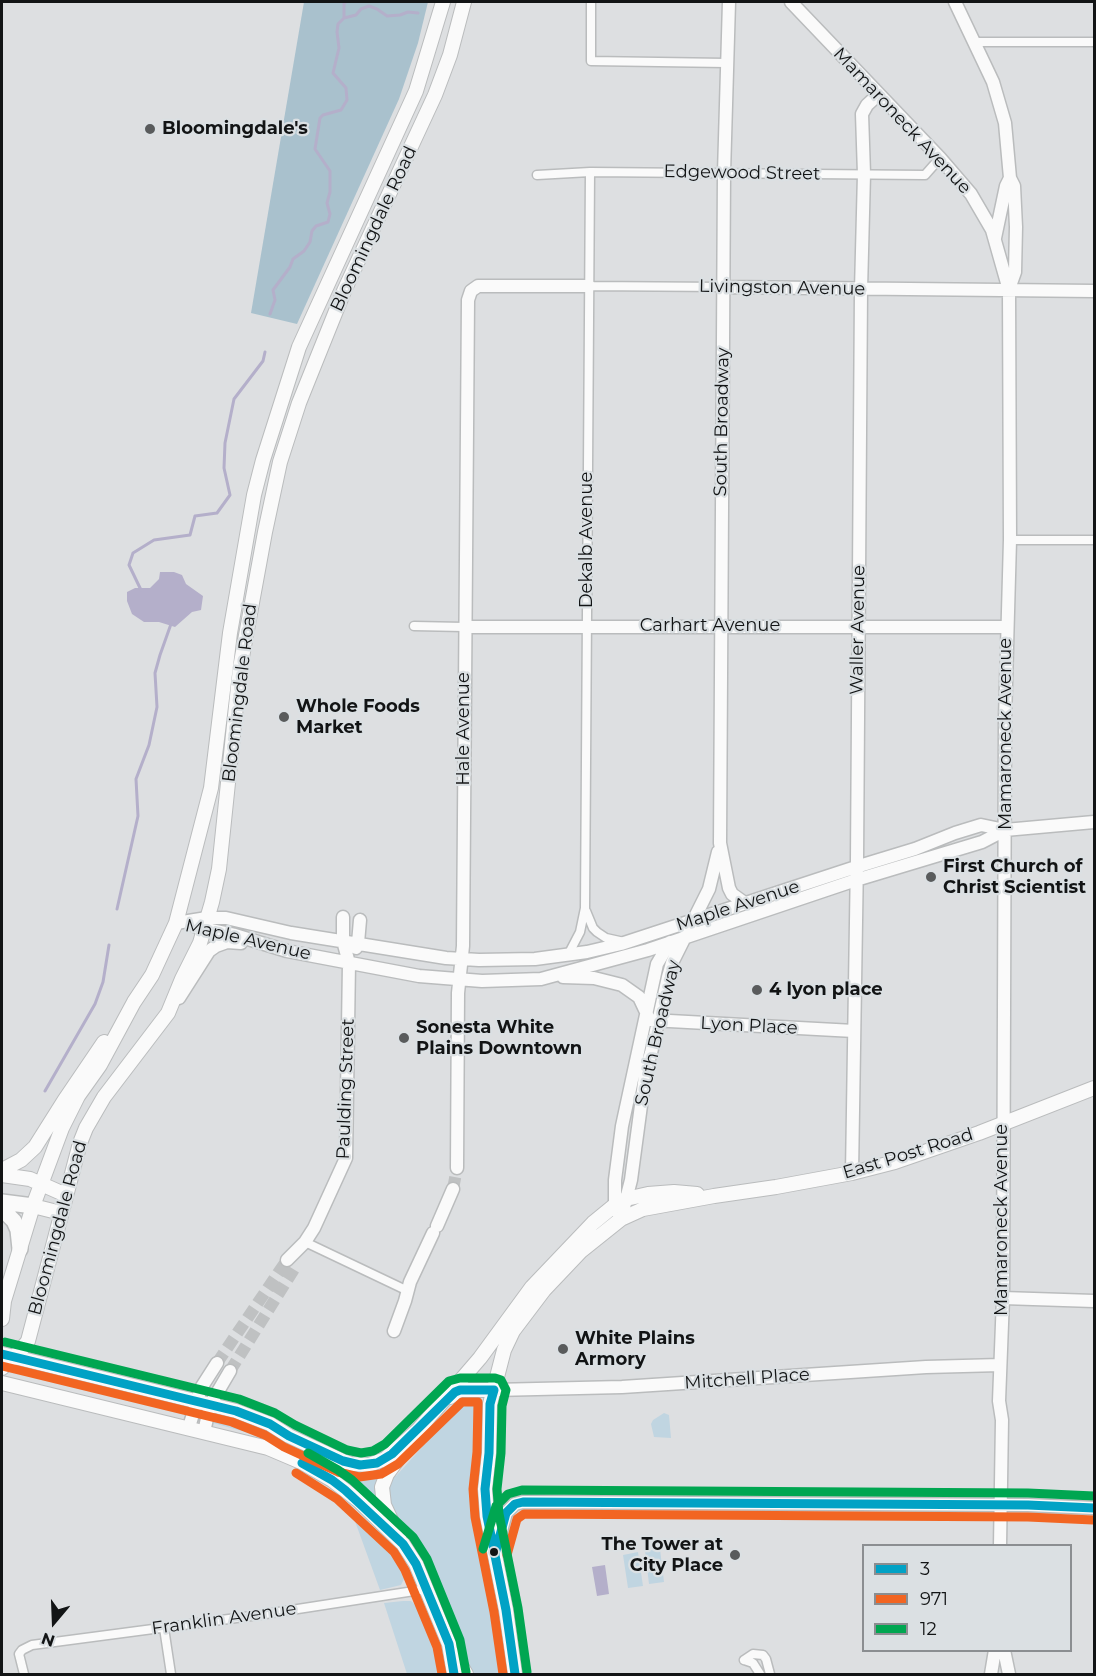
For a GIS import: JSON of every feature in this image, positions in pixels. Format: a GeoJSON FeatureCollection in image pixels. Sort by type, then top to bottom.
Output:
{"type":"FeatureCollection","features":[{"type":"Feature","properties":{"kind":"highway"},"geometry":{"type":"LineString","coordinates":[[2,1202],[33,1206]]}},
{"type":"Feature","properties":{"kind":"highway"},"geometry":{"type":"LineString","coordinates":[[2,1209],[14,1221],[18,1230],[20,1249]]}},
{"type":"Feature","properties":{"kind":"main road","name":"Bloomingdale Road"},"geometry":{"type":"LineString","coordinates":[[2,1319],[4,1301],[40,1184],[69,1113],[160,958],[176,923],[211,788],[230,633],[254,495],[268,440],[299,347],[416,91],[443,2]]}},
{"type":"Feature","properties":{"kind":"main road","name":"Bloomingdale Road"},"geometry":{"type":"LineString","coordinates":[[2,1368],[8,1356],[28,1341],[80,1143],[94,1112],[168,1013],[200,943],[212,902],[222,851],[245,637],[280,462],[299,403],[344,291],[435,95],[450,55],[464,2]]}},
{"type":"Feature","properties":{"kind":"main road","name":"South Broadway"},"geometry":{"type":"LineString","coordinates":[[729,2],[724,173],[720,843],[729,888],[732,894],[746,904]]}},
{"type":"Feature","properties":{"kind":"main road","name":"Mamaroneck Avenue"},"geometry":{"type":"LineString","coordinates":[[790,2],[940,158],[982,210],[995,238],[1009,290],[1010,540],[1006,627],[1003,1298],[999,1401],[1002,1420],[1000,1544]]}},
{"type":"Feature","properties":{"kind":"main road"},"geometry":{"type":"LineString","coordinates":[[955,2],[993,82],[1007,138],[1010,178],[1014,186],[1016,227],[1015,272],[1009,290]]}},
{"type":"Feature","properties":{"kind":"main road","name":"Waller Avenue"},"geometry":{"type":"LineString","coordinates":[[852,1173],[864,174],[862,114],[867,105],[879,94]]}},
{"type":"Feature","properties":{"kind":"main road"},"geometry":{"type":"LineString","coordinates":[[995,238],[1006,186],[1010,178]]}},
{"type":"Feature","properties":{"kind":"main road","name":"Livingston Avenue"},"geometry":{"type":"LineString","coordinates":[[471,291],[478,286],[589,286]]}},
{"type":"Feature","properties":{"kind":"main road","name":"Livingston Avenue"},"geometry":{"type":"LineString","coordinates":[[724,287],[1093,292]]}},
{"type":"Feature","properties":{"kind":"main road","name":"Hale Avenue"},"geometry":{"type":"LineString","coordinates":[[457,1168],[459,980],[463,946],[467,318],[471,291]]}},
{"type":"Feature","properties":{"kind":"main road","name":"Carhart Avenue"},"geometry":{"type":"LineString","coordinates":[[464,627],[587,625],[1006,627]]}},
{"type":"Feature","properties":{"kind":"main road","name":"Maple Avenue"},"geometry":{"type":"LineString","coordinates":[[176,923],[206,923],[226,918],[291,933],[462,959],[512,960],[568,955],[627,942],[694,921],[915,849],[981,825],[1005,830],[1095,822]]}},
{"type":"Feature","properties":{"kind":"main road","name":"Maple Avenue"},"geometry":{"type":"LineString","coordinates":[[206,923],[287,951],[419,976],[459,980],[541,979],[625,957],[685,938],[856,880],[982,842],[1005,830]]}},
{"type":"Feature","properties":{"kind":"main road","name":"South Broadway"},"geometry":{"type":"LineString","coordinates":[[621,1220],[621,1202],[638,1138],[639,1108],[646,1068],[672,963],[709,890],[720,843]]}},
{"type":"Feature","properties":{"kind":"main road","name":"Paulding Street"},"geometry":{"type":"LineString","coordinates":[[291,1263],[328,1202],[344,1165],[347,1152],[349,963],[343,941],[343,916]]}},
{"type":"Feature","properties":{"kind":"main road","name":"Paulding Street"},"geometry":{"type":"LineString","coordinates":[[349,963],[358,943],[360,920]]}},
{"type":"Feature","properties":{"kind":"main road","name":"South Broadway"},"geometry":{"type":"LineString","coordinates":[[621,1202],[615,1180],[622,1126],[657,964],[669,943],[694,921]]}},
{"type":"Feature","properties":{"kind":"main road"},"geometry":{"type":"LineString","coordinates":[[168,1013],[204,956],[216,946],[227,942],[287,951]]}},
{"type":"Feature","properties":{"kind":"main road"},"geometry":{"type":"LineString","coordinates":[[541,979],[594,978],[622,985],[639,997],[646,1017]]}},
{"type":"Feature","properties":{"kind":"main road"},"geometry":{"type":"LineString","coordinates":[[2,1170],[21,1160],[35,1147],[91,1060],[134,1002]]}},
{"type":"Feature","properties":{"kind":"main road","name":"Lyon Place"},"geometry":{"type":"LineString","coordinates":[[646,1017],[658,1021],[854,1031]]}},
{"type":"Feature","properties":{"kind":"main road","name":"East Post Road"},"geometry":{"type":"LineString","coordinates":[[621,1220],[643,1209],[852,1173],[916,1156],[1095,1088]]}},
{"type":"Feature","properties":{"kind":"main road"},"geometry":{"type":"LineString","coordinates":[[2,1175],[22,1177],[66,1196]]}},
{"type":"Feature","properties":{"kind":"main road"},"geometry":{"type":"LineString","coordinates":[[394,1331],[410,1282],[453,1189]]}},
{"type":"Feature","properties":{"kind":"main road","name":"East Post Road"},"geometry":{"type":"LineString","coordinates":[[621,1202],[648,1194],[674,1192],[714,1196]]}},
{"type":"Feature","properties":{"kind":"main road"},"geometry":{"type":"LineString","coordinates":[[442,1405],[532,1287],[580,1235],[621,1202]]}},
{"type":"Feature","properties":{"kind":"main road"},"geometry":{"type":"LineString","coordinates":[[33,1206],[61,1213]]}},
{"type":"Feature","properties":{"kind":"main road"},"geometry":{"type":"LineString","coordinates":[[515,1674],[485,1489],[489,1453],[490,1404],[504,1350],[513,1331],[532,1304],[581,1251],[621,1220]]}},
{"type":"Feature","properties":{"kind":"main road"},"geometry":{"type":"LineString","coordinates":[[1003,1298],[1095,1301]]}},
{"type":"Feature","properties":{"kind":"main road"},"geometry":{"type":"LineString","coordinates":[[8,1356],[204,1403],[254,1418],[351,1464],[378,1463],[418,1431]]}},
{"type":"Feature","properties":{"kind":"main road"},"geometry":{"type":"LineString","coordinates":[[204,1432],[204,1403],[201,1388],[218,1363]]}},
{"type":"Feature","properties":{"kind":"main road","name":"Mitchell Place"},"geometry":{"type":"LineString","coordinates":[[494,1390],[622,1387],[926,1367],[1000,1365]]}},
{"type":"Feature","properties":{"kind":"main road"},"geometry":{"type":"LineString","coordinates":[[189,1428],[204,1403],[230,1371]]}},
{"type":"Feature","properties":{"kind":"main road"},"geometry":{"type":"LineString","coordinates":[[2,1383],[268,1448],[332,1480],[358,1501],[403,1544]]}},
{"type":"Feature","properties":{"kind":"main road"},"geometry":{"type":"LineString","coordinates":[[466,1674],[449,1644],[416,1564],[403,1544],[384,1505],[382,1487],[387,1474],[418,1431],[455,1392],[494,1390]]}},
{"type":"Feature","properties":{"kind":"main road"},"geometry":{"type":"LineString","coordinates":[[495,1552],[506,1513],[515,1504],[523,1502],[1001,1505],[1095,1508]]}},
{"type":"Feature","properties":{"kind":"main road"},"geometry":{"type":"LineString","coordinates":[[449,1644],[454,1674]]}},
{"type":"Feature","properties":{"kind":"main road"},"geometry":{"type":"LineString","coordinates":[[991,1674],[995,1652]]}},
{"type":"Feature","properties":{"kind":"main road"},"geometry":{"type":"LineString","coordinates":[[1004,1652],[1009,1674]]}},
{"type":"Feature","properties":{"kind":"street"},"geometry":{"type":"LineString","coordinates":[[591,2],[591,61],[726,63]]}},
{"type":"Feature","properties":{"kind":"street"},"geometry":{"type":"LineString","coordinates":[[973,42],[1095,42]]}},
{"type":"Feature","properties":{"kind":"street","name":"Edgewood Street"},"geometry":{"type":"LineString","coordinates":[[537,175],[590,172],[925,175],[940,158]]}},
{"type":"Feature","properties":{"kind":"street","name":"Dekalb Avenue"},"geometry":{"type":"LineString","coordinates":[[568,955],[580,933],[585,908],[590,172]]}},
{"type":"Feature","properties":{"kind":"street","name":"Livingston Avenue"},"geometry":{"type":"LineString","coordinates":[[589,286],[724,287]]}},
{"type":"Feature","properties":{"kind":"street"},"geometry":{"type":"LineString","coordinates":[[1010,540],[1093,538]]}},
{"type":"Feature","properties":{"kind":"street","name":"Carhart Avenue"},"geometry":{"type":"LineString","coordinates":[[414,626],[464,627]]}},
{"type":"Feature","properties":{"kind":"street","name":"Dekalb Avenue"},"geometry":{"type":"LineString","coordinates":[[585,908],[589,922],[597,932],[606,938],[627,942]]}},
{"type":"Feature","properties":{"kind":"street"},"geometry":{"type":"LineString","coordinates":[[305,1242],[408,1291]]}},
{"type":"Feature","properties":{"kind":"street","name":"Franklin Avenue"},"geometry":{"type":"LineString","coordinates":[[24,1674],[19,1659],[22,1650],[32,1646],[427,1589]]}},
{"type":"Feature","properties":{"kind":"street"},"geometry":{"type":"LineString","coordinates":[[164,1628],[171,1674]]}},
{"type":"Feature","properties":{"kind":"street"},"geometry":{"type":"LineString","coordinates":[[760,1674],[753,1663],[744,1660],[753,1654],[763,1655],[770,1674]]}},
{"type":"Feature","properties":{"kind":"shaded area"},"geometry":{"type":"Polygon","coordinates":[[[304,2],[428,2],[418,43],[399,99],[297,324],[251,313],[304,2]]]}},
{"type":"Feature","properties":{"kind":"shaded area"},"geometry":{"type":"Polygon","coordinates":[[[160,572],[174,572],[182,575],[186,584],[203,596],[201,610],[192,612],[175,627],[159,622],[144,622],[132,614],[127,601],[127,592],[135,588],[150,588],[159,579],[160,572]]]}},
{"type":"Feature","properties":{"kind":"shaded area"},"geometry":{"type":"Polygon","coordinates":[[[470,1398],[475,1399],[478,1403],[476,1491],[488,1590],[503,1674],[459,1674],[449,1647],[461,1644],[444,1598],[420,1544],[393,1510],[380,1509],[344,1477],[305,1453],[278,1441],[211,1421],[213,1416],[216,1416],[251,1426],[276,1435],[347,1469],[368,1472],[384,1467],[396,1476],[462,1403],[470,1398]]]}},
{"type":"Feature","properties":{"kind":"shaded area"},"geometry":{"type":"Polygon","coordinates":[[[664,1413],[669,1415],[671,1438],[654,1437],[651,1424],[664,1413]]]}},
{"type":"Feature","properties":{"kind":"shaded area"},"geometry":{"type":"Polygon","coordinates":[[[348,1502],[395,1553],[405,1571],[401,1585],[380,1590],[348,1502]]]}},
{"type":"Feature","properties":{"kind":"shaded area"},"geometry":{"type":"Polygon","coordinates":[[[660,1549],[664,1582],[649,1584],[645,1551],[660,1549]]]}},
{"type":"Feature","properties":{"kind":"shaded area"},"geometry":{"type":"Polygon","coordinates":[[[638,1552],[643,1586],[628,1588],[623,1555],[638,1552]]]}},
{"type":"Feature","properties":{"kind":"shaded area"},"geometry":{"type":"Polygon","coordinates":[[[605,1565],[609,1594],[597,1596],[592,1567],[605,1565]]]}},
{"type":"Feature","properties":{"kind":"shaded area"},"geometry":{"type":"Polygon","coordinates":[[[411,1601],[424,1613],[444,1674],[407,1674],[384,1603],[411,1601]]]}},
{"type":"Feature","properties":{"kind":"waterway"},"geometry":{"type":"LineString","coordinates":[[270,314],[275,300],[273,290],[290,267],[293,259],[304,251],[310,242],[312,231],[316,226],[328,222],[330,214],[327,203],[330,192],[330,171],[315,149],[320,118],[341,110],[347,100],[346,88],[333,73],[339,48],[338,24],[344,18],[344,3],[346,2]]}},
{"type":"Feature","properties":{"kind":"waterway"},"geometry":{"type":"LineString","coordinates":[[344,18],[356,15],[361,9],[369,6],[387,16],[408,12],[418,13]]}},
{"type":"Feature","properties":{"kind":"waterway"},"geometry":{"type":"LineString","coordinates":[[141,590],[129,565],[133,553],[154,540],[190,535],[195,516],[217,513],[230,495],[224,468],[225,443],[234,399],[263,361],[265,352]]}},
{"type":"Feature","properties":{"kind":"waterway"},"geometry":{"type":"LineString","coordinates":[[117,909],[138,816],[136,779],[149,745],[157,707],[155,673],[171,624]]}},
{"type":"Feature","properties":{"kind":"waterway"},"geometry":{"type":"LineString","coordinates":[[45,1091],[95,1004],[103,982],[109,945]]}},
{"type":"Feature","properties":{"kind":"tunnel"},"geometry":{"type":"LineString","coordinates":[[453,1189],[457,1168]]}},
{"type":"Feature","properties":{"kind":"tunnel"},"geometry":{"type":"LineString","coordinates":[[217,1363],[287,1260]]}},
{"type":"Feature","properties":{"kind":"tunnel"},"geometry":{"type":"LineString","coordinates":[[230,1371],[296,1266]]}},
{"type":"Feature","properties":{"kind":"transit line","name":"12"},"geometry":{"type":"LineString","coordinates":[[5,1342],[239,1399],[275,1413],[347,1450],[361,1453],[373,1451],[385,1444],[449,1381],[460,1378],[501,1380],[506,1390],[502,1406],[501,1453],[497,1489],[499,1514],[518,1608],[527,1672]]}},
{"type":"Feature","properties":{"kind":"transit line","name":"3"},"geometry":{"type":"LineString","coordinates":[[2,1354],[236,1411],[270,1424],[289,1436],[343,1461],[360,1465],[377,1463],[392,1454],[455,1392],[494,1390],[490,1404],[489,1453],[485,1489],[487,1516],[506,1610],[515,1674]]}},
{"type":"Feature","properties":{"kind":"transit line","name":"971"},"geometry":{"type":"LineString","coordinates":[[2,1366],[232,1422],[265,1435],[284,1447],[338,1472],[359,1477],[381,1474],[398,1464],[462,1402],[478,1402],[477,1452],[473,1489],[475,1517],[494,1612],[503,1674]]}},
{"type":"Feature","properties":{"kind":"transit line","name":"12"},"geometry":{"type":"LineString","coordinates":[[308,1453],[352,1480],[413,1537],[427,1559],[460,1640],[466,1672]]}},
{"type":"Feature","properties":{"kind":"transit line","name":"3"},"geometry":{"type":"LineString","coordinates":[[302,1463],[345,1490],[403,1544],[416,1564],[449,1644],[454,1674]]}},
{"type":"Feature","properties":{"kind":"transit line","name":"971"},"geometry":{"type":"LineString","coordinates":[[296,1473],[337,1499],[394,1552],[405,1570],[437,1647],[442,1674]]}},
{"type":"Feature","properties":{"kind":"transit line","name":"12"},"geometry":{"type":"LineString","coordinates":[[483,1549],[496,1506],[508,1494],[522,1490],[1028,1493],[1094,1496]]}},
{"type":"Feature","properties":{"kind":"transit line","name":"3"},"geometry":{"type":"LineString","coordinates":[[495,1554],[506,1513],[515,1504],[523,1502],[1028,1505],[1094,1508]]}},
{"type":"Feature","properties":{"kind":"transit line","name":"971"},"geometry":{"type":"LineString","coordinates":[[507,1555],[517,1519],[524,1514],[1028,1517],[1093,1520]]}},
{"type":"Feature","properties":{"kind":"place","name":"Bloomingdale's"},"geometry":{"type":"Point","coordinates":[150,129]}},
{"type":"Feature","properties":{"kind":"place","name":"Whole Foods Market"},"geometry":{"type":"Point","coordinates":[284,717]}},
{"type":"Feature","properties":{"kind":"place","name":"First Church of Christ Scientist"},"geometry":{"type":"Point","coordinates":[931,877]}},
{"type":"Feature","properties":{"kind":"place","name":"4 lyon place"},"geometry":{"type":"Point","coordinates":[757,990]}},
{"type":"Feature","properties":{"kind":"place","name":"Sonesta White Plains Downtown"},"geometry":{"type":"Point","coordinates":[404,1038]}},
{"type":"Feature","properties":{"kind":"place","name":"White Plains Armory"},"geometry":{"type":"Point","coordinates":[563,1349]}},
{"type":"Feature","properties":{"kind":"place","name":"The Tower at City Place"},"geometry":{"type":"Point","coordinates":[735,1555]}}]}
